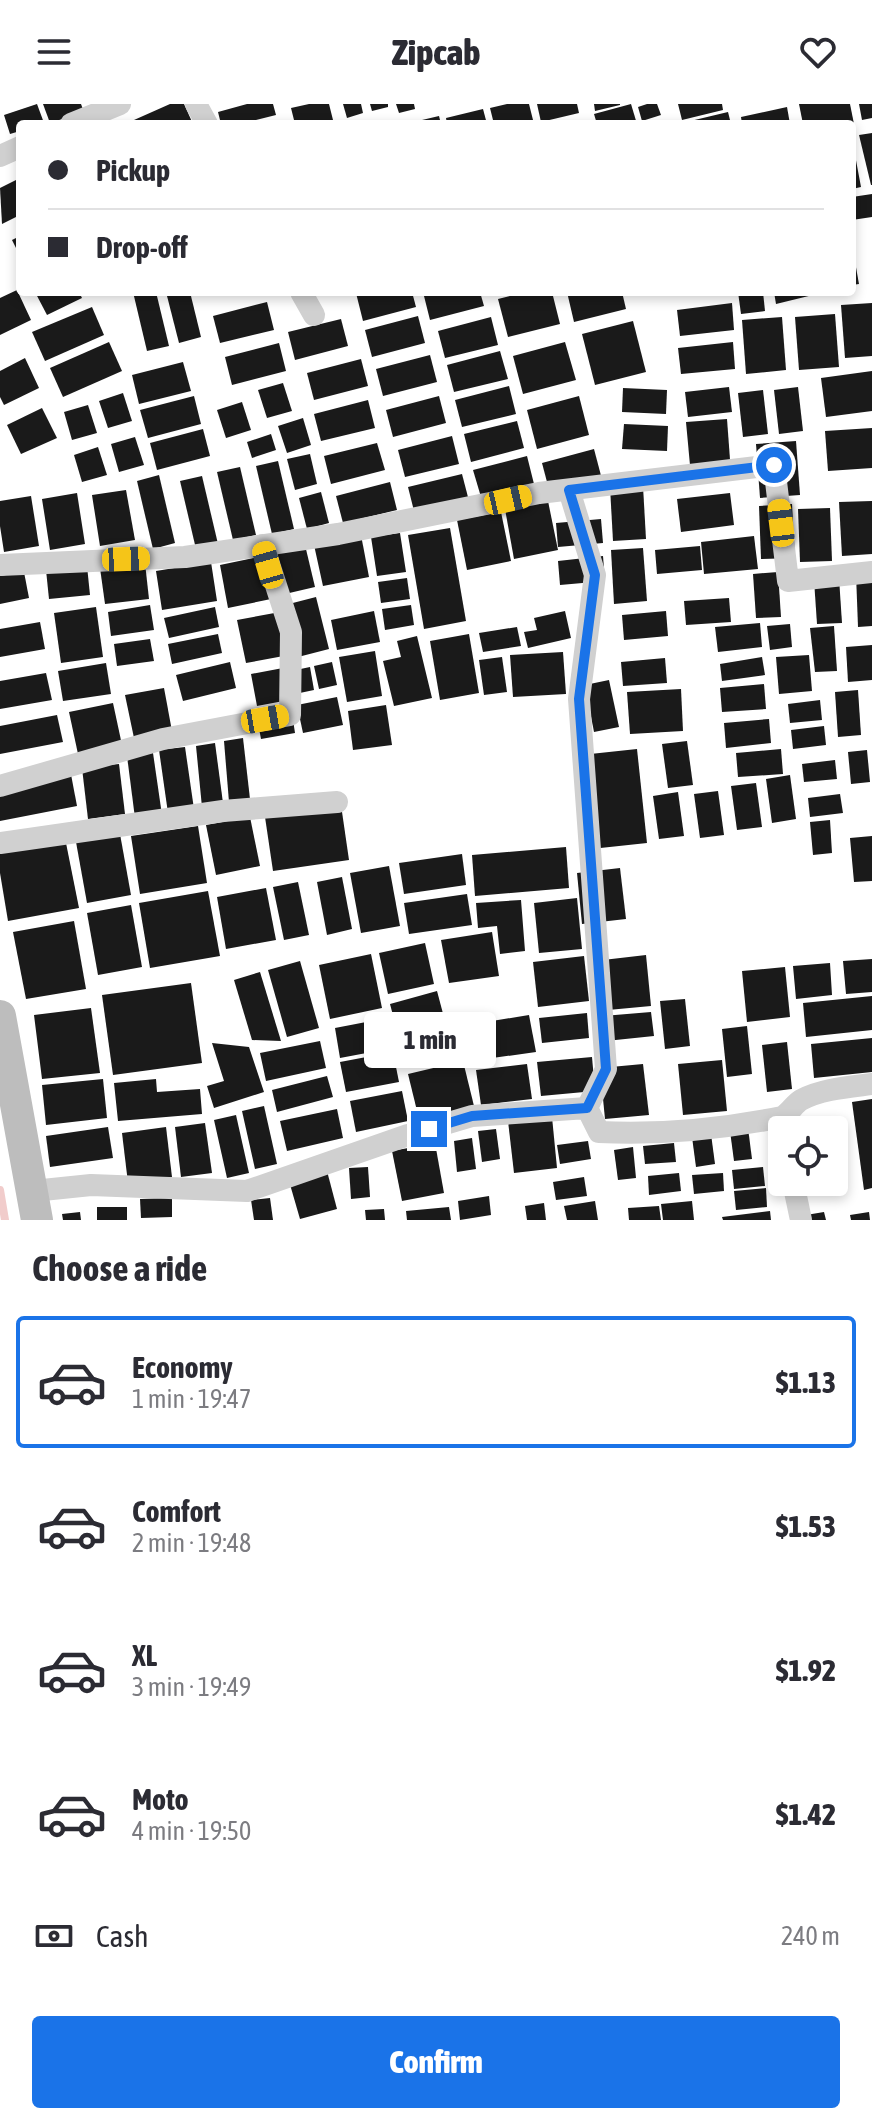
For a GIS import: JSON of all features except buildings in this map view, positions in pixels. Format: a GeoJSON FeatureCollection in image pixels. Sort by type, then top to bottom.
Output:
{"type":"FeatureCollection","features":[{"type":"Feature","properties":{"kind":"main road"},"geometry":{"type":"LineString","coordinates":[[0,1016],[5,1066],[35,1206]]}},
{"type":"Feature","properties":{"kind":"street"},"geometry":{"type":"LineString","coordinates":[[81,120],[120,104]]}},
{"type":"Feature","properties":{"kind":"street"},"geometry":{"type":"LineString","coordinates":[[303,296],[314,315]]}},
{"type":"Feature","properties":{"kind":"street"},"geometry":{"type":"LineString","coordinates":[[0,565],[185,557],[354,531],[539,493],[774,465],[788,581],[872,572]]}},
{"type":"Feature","properties":{"kind":"street"},"geometry":{"type":"LineString","coordinates":[[569,490],[595,575],[579,699],[606,1069],[587,1108]]}},
{"type":"Feature","properties":{"kind":"street"},"geometry":{"type":"LineString","coordinates":[[0,786],[163,739],[290,715],[291,632],[263,545]]}},
{"type":"Feature","properties":{"kind":"street"},"geometry":{"type":"LineString","coordinates":[[0,843],[223,811],[337,802]]}},
{"type":"Feature","properties":{"kind":"street"},"geometry":{"type":"LineString","coordinates":[[788,1116],[799,1101],[834,1089],[872,1084]]}},
{"type":"Feature","properties":{"kind":"street"},"geometry":{"type":"LineString","coordinates":[[587,1108],[599,1132],[768,1125]]}},
{"type":"Feature","properties":{"kind":"street"},"geometry":{"type":"LineString","coordinates":[[35,1206],[91,1185],[247,1191],[472,1116],[587,1108]]}},
{"type":"Feature","properties":{"kind":"street"},"geometry":{"type":"LineString","coordinates":[[796,1196],[801,1220]]}},
{"type":"Feature","properties":{"kind":"waterway"},"geometry":{"type":"LineString","coordinates":[[0,1190],[5,1220]]}},
{"type":"Feature","properties":{"kind":"route"},"geometry":{"type":"LineString","coordinates":[[429,1129],[472,1116],[587,1108],[606,1069],[579,699],[595,575],[569,490],[774,465]]}}]}
